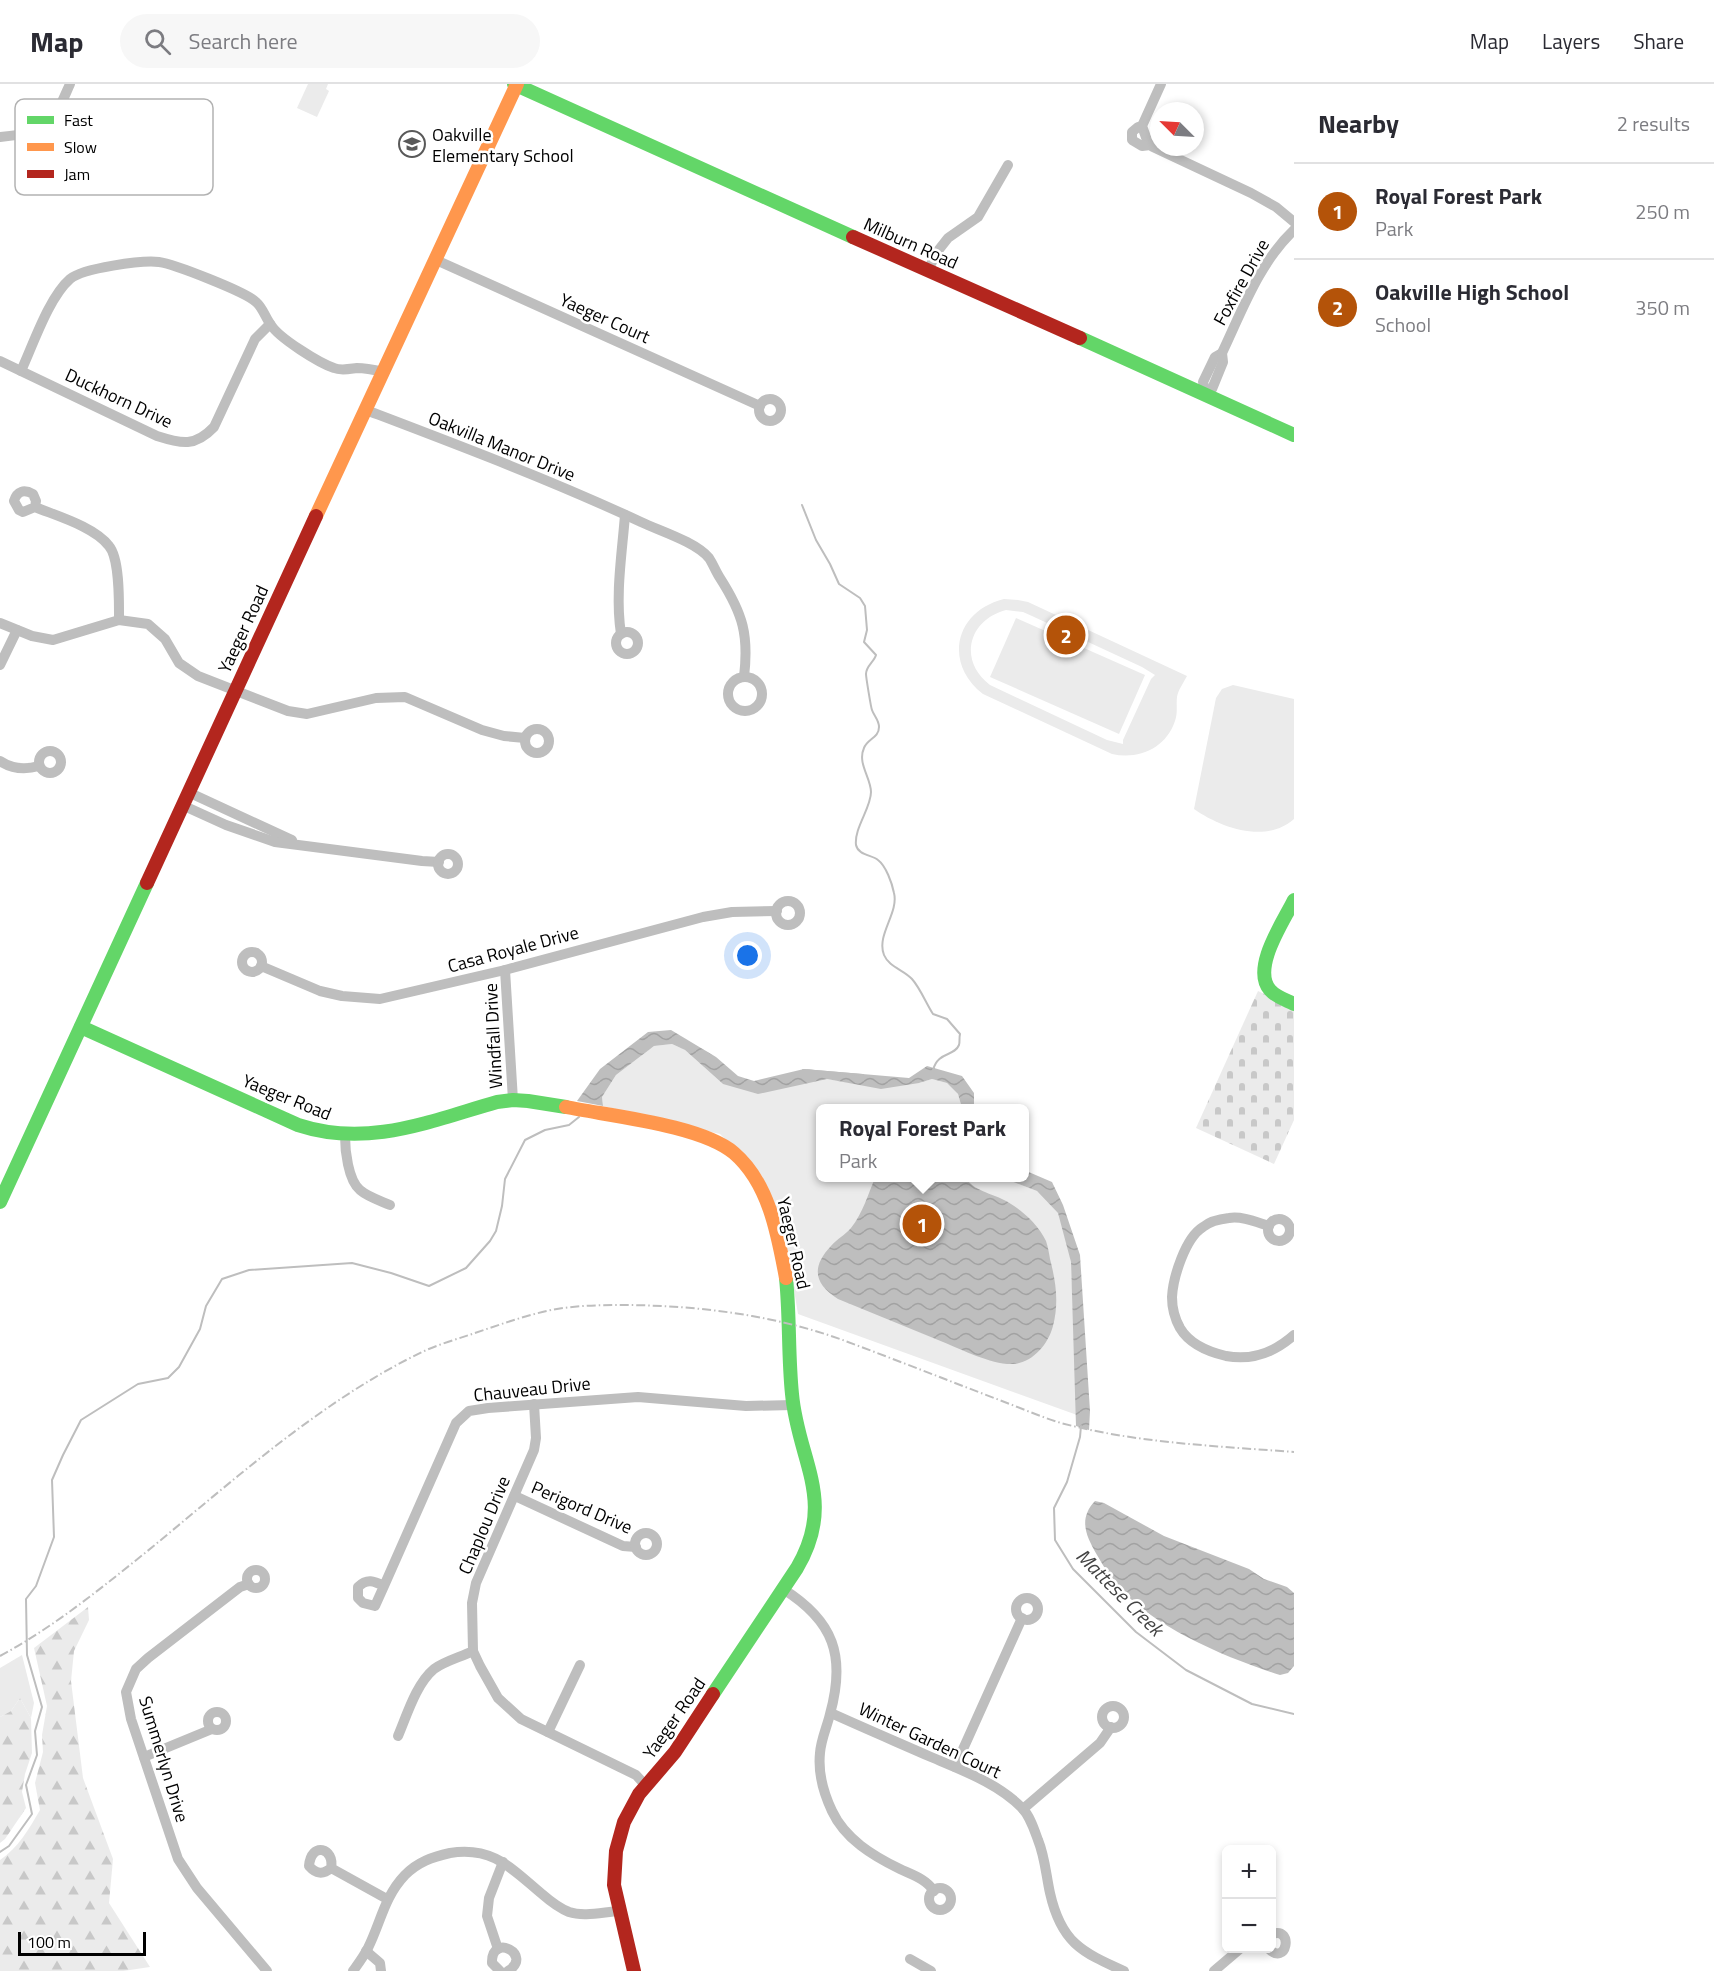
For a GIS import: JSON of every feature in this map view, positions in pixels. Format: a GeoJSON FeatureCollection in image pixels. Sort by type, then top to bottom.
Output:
{"type":"FeatureCollection","features":[{"type":"Feature","properties":{"kind":"street"},"geometry":{"type":"LineString","coordinates":[[63,99],[70,84]]}},
{"type":"Feature","properties":{"kind":"street","name":"Yaeger Road"},"geometry":{"type":"LineString","coordinates":[[516,84],[81,1027],[315,1131],[345,1136],[364,1136],[393,1131],[479,1106],[513,1100],[546,1103],[705,1137],[734,1152],[759,1183],[773,1218],[786,1282],[791,1389],[813,1492],[815,1522],[802,1561],[675,1752],[633,1802],[616,1851],[614,1874],[615,1894],[634,1971]]}},
{"type":"Feature","properties":{"kind":"street","name":"Milburn Road"},"geometry":{"type":"LineString","coordinates":[[516,84],[1205,392],[1294,435]]}},
{"type":"Feature","properties":{"kind":"street"},"geometry":{"type":"LineString","coordinates":[[1161,84],[1142,126],[1150,145],[1251,193],[1276,207],[1294,222]]}},
{"type":"Feature","properties":{"kind":"street"},"geometry":{"type":"LineString","coordinates":[[0,137],[15,135]]}},
{"type":"Feature","properties":{"kind":"street"},"geometry":{"type":"LineString","coordinates":[[928,270],[937,252],[948,238],[978,217],[1008,165]]}},
{"type":"Feature","properties":{"kind":"street","name":"Foxfire Drive"},"geometry":{"type":"LineString","coordinates":[[1205,392],[1212,389],[1223,362],[1221,353],[1272,253],[1294,230]]}},
{"type":"Feature","properties":{"kind":"street","name":"Yaeger Court"},"geometry":{"type":"LineString","coordinates":[[436,260],[760,406]]}},
{"type":"Feature","properties":{"kind":"street"},"geometry":{"type":"LineString","coordinates":[[21,371],[59,292],[72,278],[100,268],[157,262],[172,265],[256,301],[270,324],[286,341],[335,369],[366,369],[384,372]]}},
{"type":"Feature","properties":{"kind":"street","name":"Duckhorn Drive"},"geometry":{"type":"LineString","coordinates":[[0,361],[158,435],[183,443],[193,442],[206,436],[214,427],[255,339],[270,324]]}},
{"type":"Feature","properties":{"kind":"street","name":"Oakvilla Manor Drive"},"geometry":{"type":"LineString","coordinates":[[366,410],[506,463],[625,514],[689,544],[708,557],[730,593],[746,634],[744,677]]}},
{"type":"Feature","properties":{"kind":"street"},"geometry":{"type":"LineString","coordinates":[[35,507],[95,533],[111,547],[118,578],[119,620]]}},
{"type":"Feature","properties":{"kind":"street"},"geometry":{"type":"LineString","coordinates":[[621,634],[619,589],[625,514]]}},
{"type":"Feature","properties":{"kind":"street"},"geometry":{"type":"LineString","coordinates":[[0,623],[32,636],[53,640],[119,620],[148,624],[165,639],[179,663],[198,675],[288,711],[308,714],[376,698],[405,697],[482,730],[504,736],[525,738]]}},
{"type":"Feature","properties":{"kind":"street"},"geometry":{"type":"LineString","coordinates":[[0,665],[17,630]]}},
{"type":"Feature","properties":{"kind":"street"},"geometry":{"type":"LineString","coordinates":[[1,762],[13,767],[30,769],[39,766]]}},
{"type":"Feature","properties":{"kind":"street"},"geometry":{"type":"LineString","coordinates":[[188,792],[301,844]]}},
{"type":"Feature","properties":{"kind":"street"},"geometry":{"type":"LineString","coordinates":[[182,805],[249,834],[275,842],[439,862]]}},
{"type":"Feature","properties":{"kind":"street"},"geometry":{"type":"LineString","coordinates":[[1294,900],[1263,970],[1264,981],[1274,994],[1294,1004]]}},
{"type":"Feature","properties":{"kind":"street","name":"Casa Royale Drive"},"geometry":{"type":"LineString","coordinates":[[261,966],[320,991],[342,996],[380,999],[505,970],[703,916],[732,912],[777,911]]}},
{"type":"Feature","properties":{"kind":"street","name":"Windfall Drive"},"geometry":{"type":"LineString","coordinates":[[505,970],[513,1100]]}},
{"type":"Feature","properties":{"kind":"street"},"geometry":{"type":"LineString","coordinates":[[0,1202],[81,1027]]}},
{"type":"Feature","properties":{"kind":"street"},"geometry":{"type":"LineString","coordinates":[[345,1136],[348,1163],[355,1184],[360,1190],[390,1205]]}},
{"type":"Feature","properties":{"kind":"street"},"geometry":{"type":"LineString","coordinates":[[1269,1226],[1240,1217],[1221,1219],[1202,1227],[1190,1241],[1181,1258],[1172,1296],[1174,1313],[1180,1329],[1198,1346],[1228,1356],[1264,1355],[1294,1335]]}},
{"type":"Feature","properties":{"kind":"street","name":"Chauveau Drive"},"geometry":{"type":"LineString","coordinates":[[384,1586],[456,1423],[469,1411],[638,1397],[746,1406],[793,1405]]}},
{"type":"Feature","properties":{"kind":"street","name":"Chaplou Drive"},"geometry":{"type":"LineString","coordinates":[[534,1404],[536,1445],[476,1583],[472,1604],[473,1651],[498,1698],[521,1719],[636,1775],[646,1786]]}},
{"type":"Feature","properties":{"kind":"street","name":"Perigord Drive"},"geometry":{"type":"LineString","coordinates":[[515,1496],[623,1546],[636,1547]]}},
{"type":"Feature","properties":{"kind":"street","name":"Summerlyn Drive"},"geometry":{"type":"LineString","coordinates":[[249,1584],[240,1587],[136,1669],[126,1692],[130,1719],[178,1859],[196,1888],[267,1971]]}},
{"type":"Feature","properties":{"kind":"street"},"geometry":{"type":"LineString","coordinates":[[783,1589],[815,1613],[835,1648],[837,1682],[819,1761],[832,1812],[845,1831],[862,1847],[928,1882],[934,1891]]}},
{"type":"Feature","properties":{"kind":"street"},"geometry":{"type":"LineString","coordinates":[[955,1767],[1022,1618]]}},
{"type":"Feature","properties":{"kind":"street"},"geometry":{"type":"LineString","coordinates":[[398,1736],[415,1698],[433,1670],[473,1651]]}},
{"type":"Feature","properties":{"kind":"street"},"geometry":{"type":"LineString","coordinates":[[548,1732],[580,1665]]}},
{"type":"Feature","properties":{"kind":"street","name":"Winter Garden Court"},"geometry":{"type":"LineString","coordinates":[[831,1713],[955,1767],[1009,1796],[1029,1817],[1043,1851],[1050,1893],[1061,1926],[1072,1942],[1090,1956],[1124,1971]]}},
{"type":"Feature","properties":{"kind":"street"},"geometry":{"type":"LineString","coordinates":[[1023,1809],[1101,1743],[1111,1727]]}},
{"type":"Feature","properties":{"kind":"street"},"geometry":{"type":"LineString","coordinates":[[144,1757],[212,1729]]}},
{"type":"Feature","properties":{"kind":"street"},"geometry":{"type":"LineString","coordinates":[[352,1971],[366,1951],[387,1899],[405,1875],[431,1857],[454,1852],[477,1853],[503,1862],[565,1910],[580,1914],[619,1911]]}},
{"type":"Feature","properties":{"kind":"street"},"geometry":{"type":"LineString","coordinates":[[498,1948],[487,1916],[489,1898],[503,1862]]}},
{"type":"Feature","properties":{"kind":"street"},"geometry":{"type":"LineString","coordinates":[[331,1868],[387,1899]]}},
{"type":"Feature","properties":{"kind":"street"},"geometry":{"type":"LineString","coordinates":[[1272,1953],[1278,1954],[1287,1946],[1284,1935],[1276,1933]]}},
{"type":"Feature","properties":{"kind":"street"},"geometry":{"type":"LineString","coordinates":[[498,1948],[492,1959],[494,1966],[500,1971]]}},
{"type":"Feature","properties":{"kind":"street"},"geometry":{"type":"LineString","coordinates":[[498,1948],[510,1948],[515,1954],[515,1966],[508,1971]]}},
{"type":"Feature","properties":{"kind":"street"},"geometry":{"type":"LineString","coordinates":[[366,1951],[380,1963],[381,1971]]}},
{"type":"Feature","properties":{"kind":"street"},"geometry":{"type":"LineString","coordinates":[[1214,1971],[1235,1953]]}},
{"type":"Feature","properties":{"kind":"street"},"geometry":{"type":"LineString","coordinates":[[913,1971],[909,1955],[931,1971]]}},
{"type":"Feature","properties":{"kind":"green space"},"geometry":{"type":"Polygon","coordinates":[[[308,84],[328,84],[326,89],[329,91],[317,117],[297,108],[308,84]]]}},
{"type":"Feature","properties":{"kind":"green space"},"geometry":{"type":"Polygon","coordinates":[[[1004,599],[1028,602],[1187,676],[1178,694],[1175,721],[1171,730],[1158,745],[1150,750],[1132,755],[1112,754],[983,694],[970,682],[959,653],[960,639],[965,626],[987,605],[1004,599]],[[1006,610],[993,615],[976,632],[971,653],[980,675],[990,685],[1107,740],[1123,744],[1151,679],[1155,675],[1023,612],[1006,610]]]}},
{"type":"Feature","properties":{"kind":"green space"},"geometry":{"type":"Polygon","coordinates":[[[1016,618],[1145,675],[1119,734],[990,677],[1016,618]]]}},
{"type":"Feature","properties":{"kind":"green space"},"geometry":{"type":"Polygon","coordinates":[[[1233,685],[1294,699],[1294,819],[1283,827],[1270,831],[1257,832],[1230,827],[1194,809],[1216,698],[1222,689],[1233,685]]]}},
{"type":"Feature","properties":{"kind":"green space"},"geometry":{"type":"Polygon","coordinates":[[[1258,991],[1294,1008],[1294,1120],[1274,1164],[1196,1128],[1258,991]]]}},
{"type":"Feature","properties":{"kind":"green space"},"geometry":{"type":"Polygon","coordinates":[[[672,1044],[685,1050],[723,1084],[804,1082],[827,1079],[851,1083],[919,1083],[932,1079],[947,1083],[958,1094],[961,1104],[816,1104],[816,1182],[1013,1182],[1037,1191],[1062,1211],[1071,1262],[1077,1415],[798,1314],[785,1236],[762,1176],[720,1134],[603,1106],[602,1097],[616,1075],[654,1046],[672,1044]]]}},
{"type":"Feature","properties":{"kind":"green space"},"geometry":{"type":"Polygon","coordinates":[[[88,1607],[89,1620],[74,1651],[71,1681],[83,1778],[113,1859],[109,1903],[150,1967],[123,1971],[0,1971],[0,1860],[18,1844],[40,1810],[35,1783],[43,1752],[42,1735],[47,1706],[34,1648],[88,1607]]]}},
{"type":"Feature","properties":{"kind":"green space"},"geometry":{"type":"Polygon","coordinates":[[[22,1655],[34,1703],[31,1718],[20,1698],[11,1711],[0,1717],[0,1668],[22,1655]]]}},
{"type":"Feature","properties":{"kind":"green space"},"geometry":{"type":"Polygon","coordinates":[[[20,1698],[31,1718],[32,1753],[22,1792],[26,1808],[0,1843],[0,1717],[11,1711],[20,1698]]]}},
{"type":"Feature","properties":{"kind":"water"},"geometry":{"type":"Polygon","coordinates":[[[671,1030],[716,1057],[738,1076],[754,1081],[804,1069],[909,1078],[927,1066],[962,1076],[974,1093],[974,1104],[961,1104],[958,1094],[947,1083],[932,1079],[881,1089],[827,1079],[758,1094],[723,1084],[685,1050],[672,1044],[654,1046],[616,1075],[602,1097],[603,1106],[577,1101],[600,1069],[648,1032],[671,1030]]]}},
{"type":"Feature","properties":{"kind":"water"},"geometry":{"type":"Polygon","coordinates":[[[1029,1172],[1052,1182],[1063,1205],[1080,1255],[1090,1411],[1089,1430],[1076,1426],[1071,1262],[1058,1213],[1037,1191],[1013,1182],[1029,1182],[1029,1172]]]}},
{"type":"Feature","properties":{"kind":"water"},"geometry":{"type":"Polygon","coordinates":[[[873,1182],[969,1182],[978,1189],[1016,1207],[1043,1235],[1054,1276],[1056,1309],[1051,1333],[1043,1346],[1033,1357],[1020,1363],[1005,1364],[987,1360],[838,1299],[830,1293],[818,1275],[820,1261],[831,1246],[849,1230],[862,1210],[873,1182]]]}},
{"type":"Feature","properties":{"kind":"water"},"geometry":{"type":"Polygon","coordinates":[[[1095,1501],[1104,1503],[1164,1536],[1249,1569],[1264,1579],[1287,1587],[1294,1593],[1294,1666],[1288,1673],[1280,1675],[1237,1660],[1193,1640],[1132,1601],[1109,1574],[1087,1534],[1085,1521],[1095,1501]]]}},
{"type":"Feature","properties":{"kind":"waterway"},"geometry":{"type":"LineString","coordinates":[[802,505],[816,540],[839,584],[860,598],[865,606],[867,630],[864,642],[876,655],[866,671],[866,676],[871,708],[879,727],[877,734],[866,745],[862,754],[871,792],[856,838],[856,845],[859,851],[875,858],[884,866],[893,889],[895,901],[882,947],[886,959],[912,979],[933,1014],[947,1019],[960,1034],[957,1049],[938,1060],[933,1070]]}},
{"type":"Feature","properties":{"kind":"waterway","name":"Mattese Creek"},"geometry":{"type":"LineString","coordinates":[[803,1070],[863,1075]]}},
{"type":"Feature","properties":{"kind":"waterway","name":"Mattese Creek"},"geometry":{"type":"LineString","coordinates":[[0,1852],[9,1846],[32,1814],[26,1785],[37,1755],[35,1731],[42,1707],[27,1655],[26,1599],[36,1586],[54,1537],[52,1480],[81,1420],[138,1384],[168,1378],[179,1367],[200,1329],[206,1306],[222,1279],[249,1270],[352,1263],[429,1286],[466,1268],[496,1231],[505,1179],[525,1140],[545,1130],[569,1125],[579,1117]]}},
{"type":"Feature","properties":{"kind":"waterway","name":"Mattese Creek"},"geometry":{"type":"LineString","coordinates":[[1081,1426],[1067,1482],[1054,1508],[1055,1540],[1073,1569],[1136,1632],[1186,1670],[1252,1704],[1294,1714]]}},
{"type":"Feature","properties":{"kind":"railway"},"geometry":{"type":"LineString","coordinates":[[0,1656],[57,1621],[93,1594],[278,1444],[348,1394],[384,1372],[434,1347],[520,1318],[561,1308],[600,1305],[683,1307],[762,1318],[840,1339],[1061,1423],[1147,1439],[1294,1452]]}},
{"type":"Feature","properties":{"kind":"traffic: fast"},"geometry":{"type":"LineString","coordinates":[[514,84],[853,237]]}},
{"type":"Feature","properties":{"kind":"traffic: fast"},"geometry":{"type":"LineString","coordinates":[[1080,338],[1294,435]]}},
{"type":"Feature","properties":{"kind":"traffic: fast"},"geometry":{"type":"LineString","coordinates":[[0,1202],[147,883]]}},
{"type":"Feature","properties":{"kind":"traffic: fast"},"geometry":{"type":"LineString","coordinates":[[1294,900],[1271,945],[1264,970],[1265,981],[1270,990],[1294,1004]]}},
{"type":"Feature","properties":{"kind":"traffic: fast"},"geometry":{"type":"LineString","coordinates":[[81,1027],[298,1125],[324,1131],[349,1134],[399,1129],[497,1102],[513,1100],[566,1107]]}},
{"type":"Feature","properties":{"kind":"traffic: fast"},"geometry":{"type":"LineString","coordinates":[[713,1694],[797,1568],[809,1544],[814,1522],[815,1501],[812,1481],[792,1394],[786,1278]]}},
{"type":"Feature","properties":{"kind":"traffic: slow"},"geometry":{"type":"LineString","coordinates":[[316,516],[517,84]]}},
{"type":"Feature","properties":{"kind":"traffic: slow"},"geometry":{"type":"LineString","coordinates":[[566,1107],[654,1123],[700,1135],[719,1143],[734,1153],[746,1165],[764,1194],[775,1227],[786,1278]]}},
{"type":"Feature","properties":{"kind":"traffic: jam"},"geometry":{"type":"LineString","coordinates":[[853,237],[1080,338]]}},
{"type":"Feature","properties":{"kind":"traffic: jam"},"geometry":{"type":"LineString","coordinates":[[147,883],[316,516]]}},
{"type":"Feature","properties":{"kind":"traffic: jam"},"geometry":{"type":"LineString","coordinates":[[634,1971],[614,1885],[616,1851],[624,1822],[639,1794],[675,1752],[713,1694]]}},
{"type":"Feature","properties":{"kind":"place","name":"Oakville Elementary School"},"geometry":{"type":"Point","coordinates":[412,144]}},
{"type":"Feature","properties":{"kind":"place","name":"Oakville High School"},"geometry":{"type":"Point","coordinates":[1066,635]}},
{"type":"Feature","properties":{"kind":"place","name":"Royal Forest Park"},"geometry":{"type":"Point","coordinates":[922,1224]}}]}
